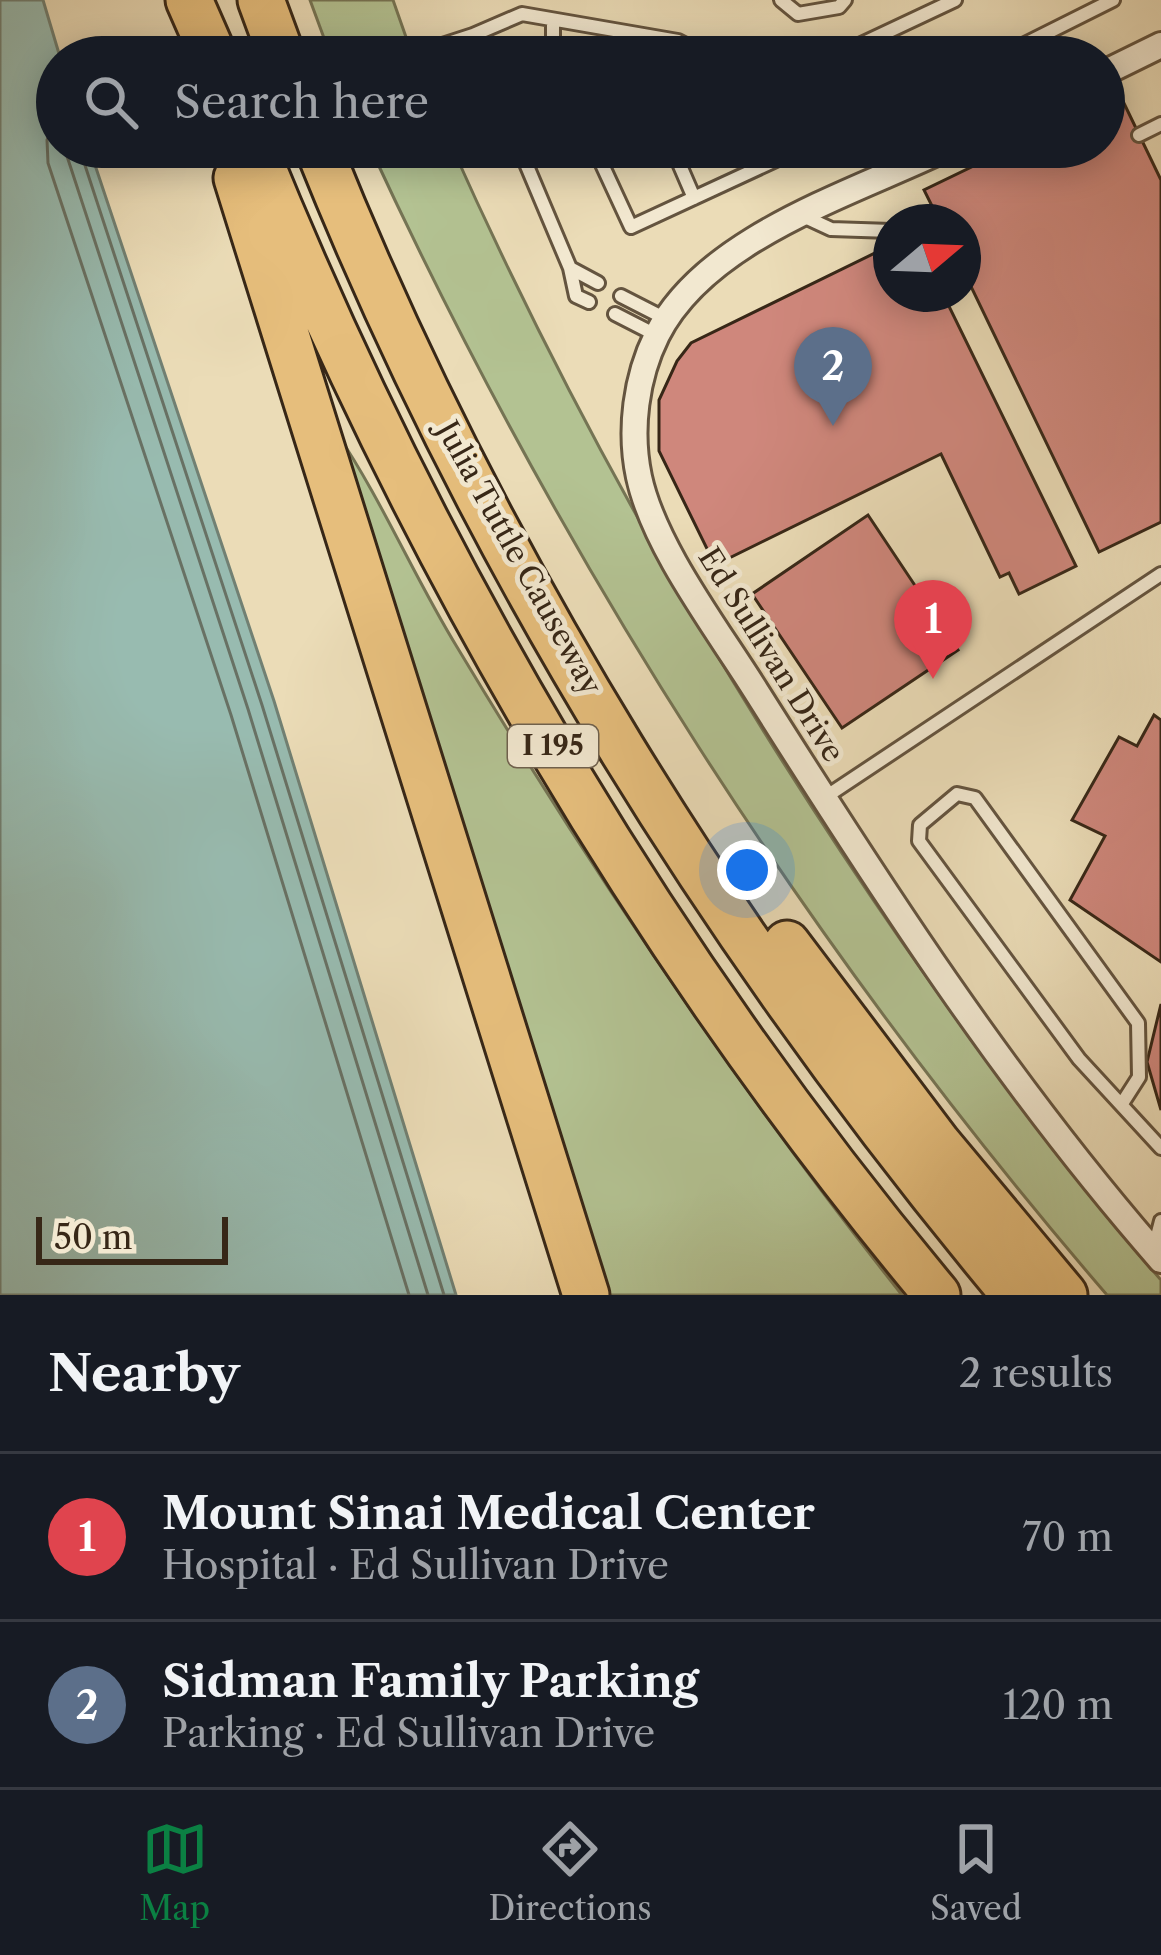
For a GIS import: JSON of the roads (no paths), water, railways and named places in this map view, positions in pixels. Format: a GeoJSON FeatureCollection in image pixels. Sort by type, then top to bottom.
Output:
{"type":"FeatureCollection","features":[{"type":"Feature","properties":{"kind":"highway"},"geometry":{"type":"LineString","coordinates":[[188,0],[197,36]]}},
{"type":"Feature","properties":{"kind":"highway"},"geometry":{"type":"LineString","coordinates":[[188,0],[204,36]]}},
{"type":"Feature","properties":{"kind":"highway"},"geometry":{"type":"LineString","coordinates":[[261,0],[275,36]]}},
{"type":"Feature","properties":{"kind":"highway"},"geometry":{"type":"LineString","coordinates":[[235,168],[586,1295]]}},
{"type":"Feature","properties":{"kind":"highway","name":"Julia Tuttle Causeway"},"geometry":{"type":"LineString","coordinates":[[262,168],[290,237],[412,492],[551,742],[701,983],[937,1295]]}},
{"type":"Feature","properties":{"kind":"highway","name":"Julia Tuttle Causeway"},"geometry":{"type":"LineString","coordinates":[[329,168],[446,427],[577,669],[779,986],[889,1138],[1015,1295]]}},
{"type":"Feature","properties":{"kind":"highway"},"geometry":{"type":"LineString","coordinates":[[577,669],[668,767],[846,1024],[1064,1295]]}},
{"type":"Feature","properties":{"kind":"street"},"geometry":{"type":"LineString","coordinates":[[1125,63],[1161,45]]}},
{"type":"Feature","properties":{"kind":"street","name":"Ed Sullivan Drive"},"geometry":{"type":"LineString","coordinates":[[905,168],[731,251],[690,285],[662,327],[635,414],[638,476],[683,572],[988,1047],[1157,1255]]}},
{"type":"Feature","properties":{"kind":"lane"},"geometry":{"type":"LineString","coordinates":[[781,0],[797,14],[839,7],[845,0]]}},
{"type":"Feature","properties":{"kind":"lane"},"geometry":{"type":"LineString","coordinates":[[879,36],[955,0]]}},
{"type":"Feature","properties":{"kind":"lane"},"geometry":{"type":"LineString","coordinates":[[1041,36],[1113,0]]}},
{"type":"Feature","properties":{"kind":"lane"},"geometry":{"type":"LineString","coordinates":[[470,36],[522,14],[639,36]]}},
{"type":"Feature","properties":{"kind":"lane"},"geometry":{"type":"LineString","coordinates":[[554,20],[554,36]]}},
{"type":"Feature","properties":{"kind":"lane"},"geometry":{"type":"LineString","coordinates":[[1139,135],[1161,124]]}},
{"type":"Feature","properties":{"kind":"lane"},"geometry":{"type":"LineString","coordinates":[[528,168],[570,268],[576,296],[589,302]]}},
{"type":"Feature","properties":{"kind":"lane"},"geometry":{"type":"LineString","coordinates":[[604,168],[631,227],[758,168]]}},
{"type":"Feature","properties":{"kind":"lane"},"geometry":{"type":"LineString","coordinates":[[681,168],[694,198]]}},
{"type":"Feature","properties":{"kind":"lane"},"geometry":{"type":"LineString","coordinates":[[803,216],[831,229],[873,230]]}},
{"type":"Feature","properties":{"kind":"lane"},"geometry":{"type":"LineString","coordinates":[[570,268],[598,283]]}},
{"type":"Feature","properties":{"kind":"lane"},"geometry":{"type":"LineString","coordinates":[[622,296],[662,327]]}},
{"type":"Feature","properties":{"kind":"lane"},"geometry":{"type":"LineString","coordinates":[[615,314],[662,327]]}},
{"type":"Feature","properties":{"kind":"lane"},"geometry":{"type":"LineString","coordinates":[[824,798],[1161,574]]}},
{"type":"Feature","properties":{"kind":"lane"},"geometry":{"type":"LineString","coordinates":[[1123,1102],[1139,1077],[1138,1023],[975,798],[957,794],[920,825],[919,841],[1078,1059],[1161,1148]]}},
{"type":"Feature","properties":{"kind":"lane"},"geometry":{"type":"LineString","coordinates":[[1157,1255],[1161,1221]]}},
{"type":"Feature","properties":{"kind":"water"},"geometry":{"type":"Polygon","coordinates":[[[0,0],[43,0],[54,36],[36,36],[36,168],[96,168],[274,701],[456,1295],[0,1295],[0,0]]]}},
{"type":"Feature","properties":{"kind":"place","name":"Sidman Family Parking"},"geometry":{"type":"Point","coordinates":[833,426]}},
{"type":"Feature","properties":{"kind":"place","name":"Mount Sinai Medical Center"},"geometry":{"type":"Point","coordinates":[933,679]}}]}
